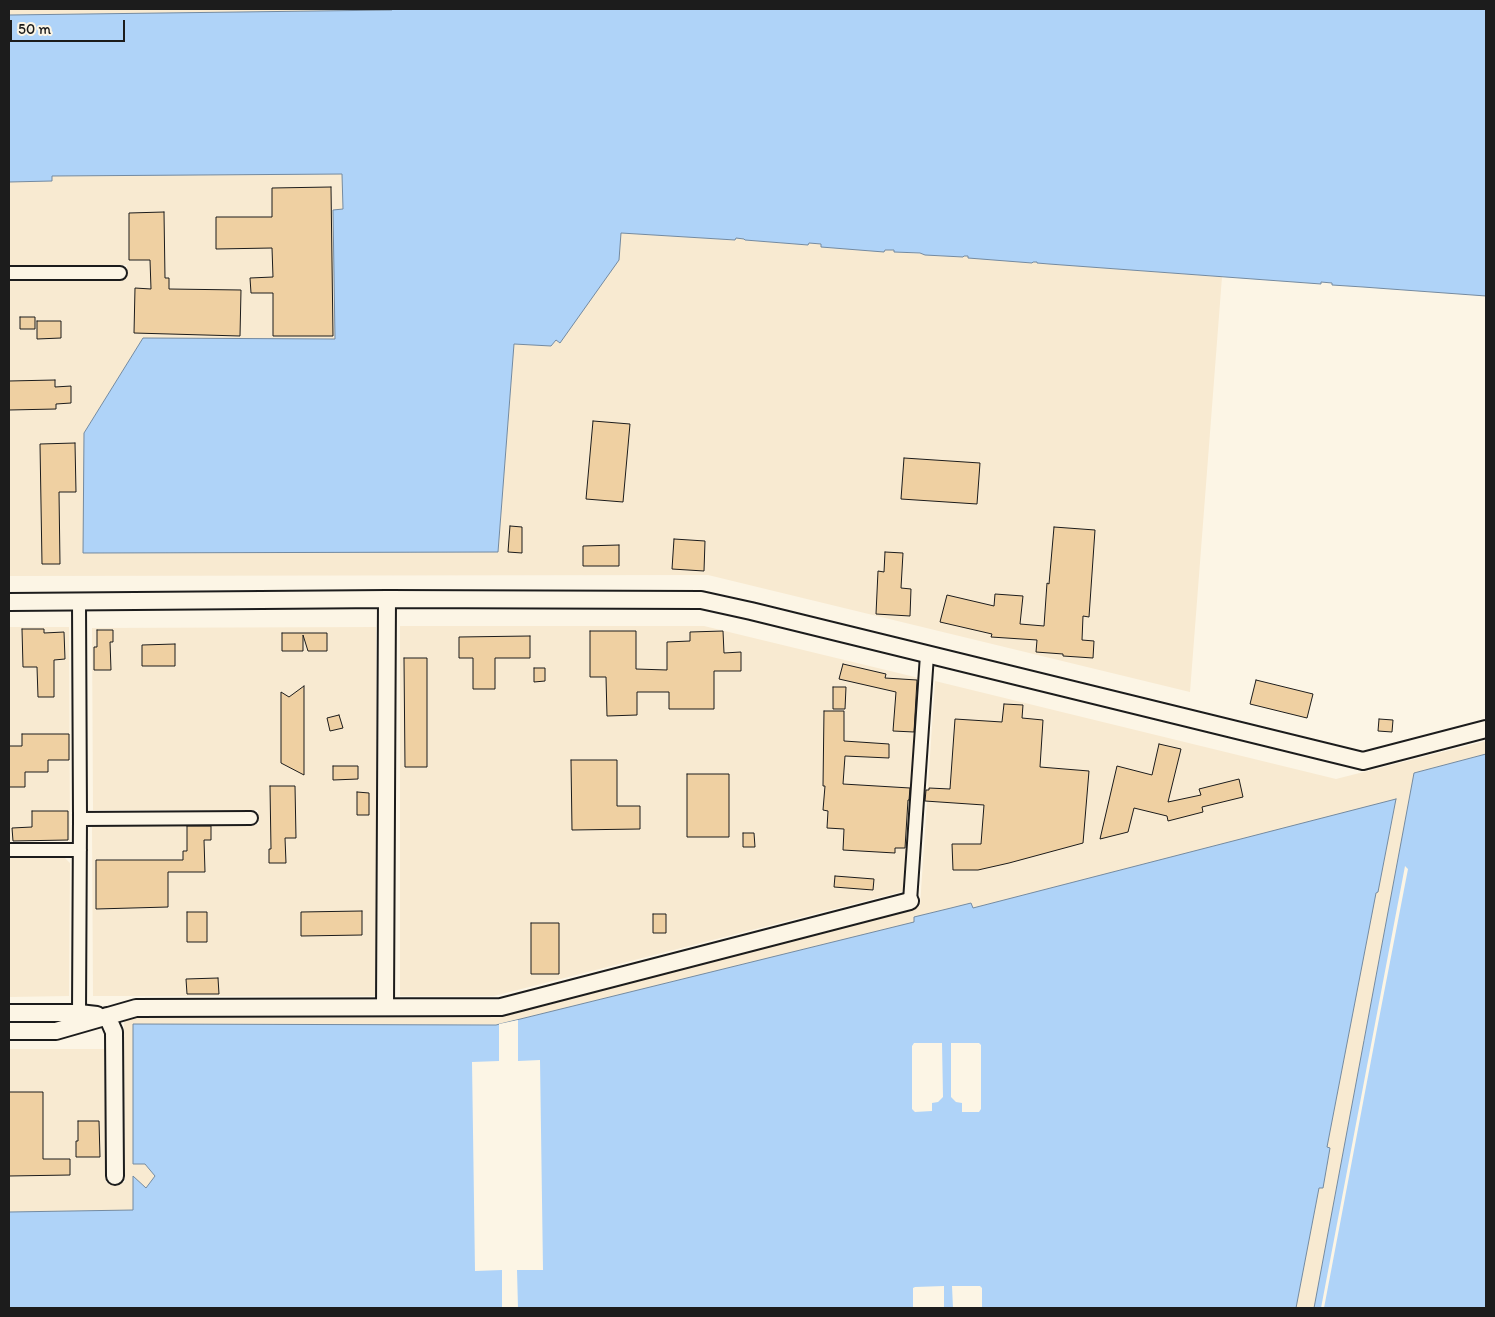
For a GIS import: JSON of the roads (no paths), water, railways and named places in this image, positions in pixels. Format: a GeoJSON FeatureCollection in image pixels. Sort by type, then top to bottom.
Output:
{"type":"FeatureCollection","features":[{"type":"Feature","properties":{"kind":"street"},"geometry":{"type":"LineString","coordinates":[[9,273],[120,273]]}},
{"type":"Feature","properties":{"kind":"street"},"geometry":{"type":"LineString","coordinates":[[385,1006],[387,599]]}},
{"type":"Feature","properties":{"kind":"street"},"geometry":{"type":"LineString","coordinates":[[9,602],[387,599],[701,600],[1363,761],[1486,729]]}},
{"type":"Feature","properties":{"kind":"street"},"geometry":{"type":"LineString","coordinates":[[79,602],[79,1013]]}},
{"type":"Feature","properties":{"kind":"street"},"geometry":{"type":"LineString","coordinates":[[9,1032],[56,1031],[136,1008],[501,1007],[910,901],[927,655]]}},
{"type":"Feature","properties":{"kind":"street"},"geometry":{"type":"LineString","coordinates":[[80,819],[251,818]]}},
{"type":"Feature","properties":{"kind":"street"},"geometry":{"type":"LineString","coordinates":[[9,850],[80,850]]}},
{"type":"Feature","properties":{"kind":"street"},"geometry":{"type":"LineString","coordinates":[[9,1013],[79,1013],[107,1016]]}},
{"type":"Feature","properties":{"kind":"street"},"geometry":{"type":"LineString","coordinates":[[107,1016],[114,1032],[115,1176]]}},
{"type":"Feature","properties":{"kind":"water"},"geometry":{"type":"Polygon","coordinates":[[[392,9],[1486,9],[1486,296],[1332,285],[1332,283],[1321,282],[1321,284],[1032,263],[968,258],[968,256],[925,255],[920,253],[894,252],[894,250],[885,250],[884,252],[821,247],[821,244],[809,243],[808,245],[736,238],[735,240],[621,233],[619,260],[560,343],[556,340],[551,346],[514,344],[498,552],[83,553],[84,433],[143,338],[335,339],[333,210],[343,209],[342,174],[52,176],[52,181],[9,182],[9,15],[392,9]]]}},
{"type":"Feature","properties":{"kind":"water"},"geometry":{"type":"Polygon","coordinates":[[[1486,754],[1486,1308],[1314,1308],[1414,773],[1486,754]]]}},
{"type":"Feature","properties":{"kind":"water"},"geometry":{"type":"Polygon","coordinates":[[[1396,799],[1327,1147],[1330,1148],[1323,1188],[1319,1188],[1296,1308],[9,1308],[9,1212],[133,1210],[133,1176],[146,1188],[155,1176],[145,1164],[133,1164],[133,1024],[496,1025],[914,922],[914,917],[971,903],[973,908],[1396,799]]]}}]}
